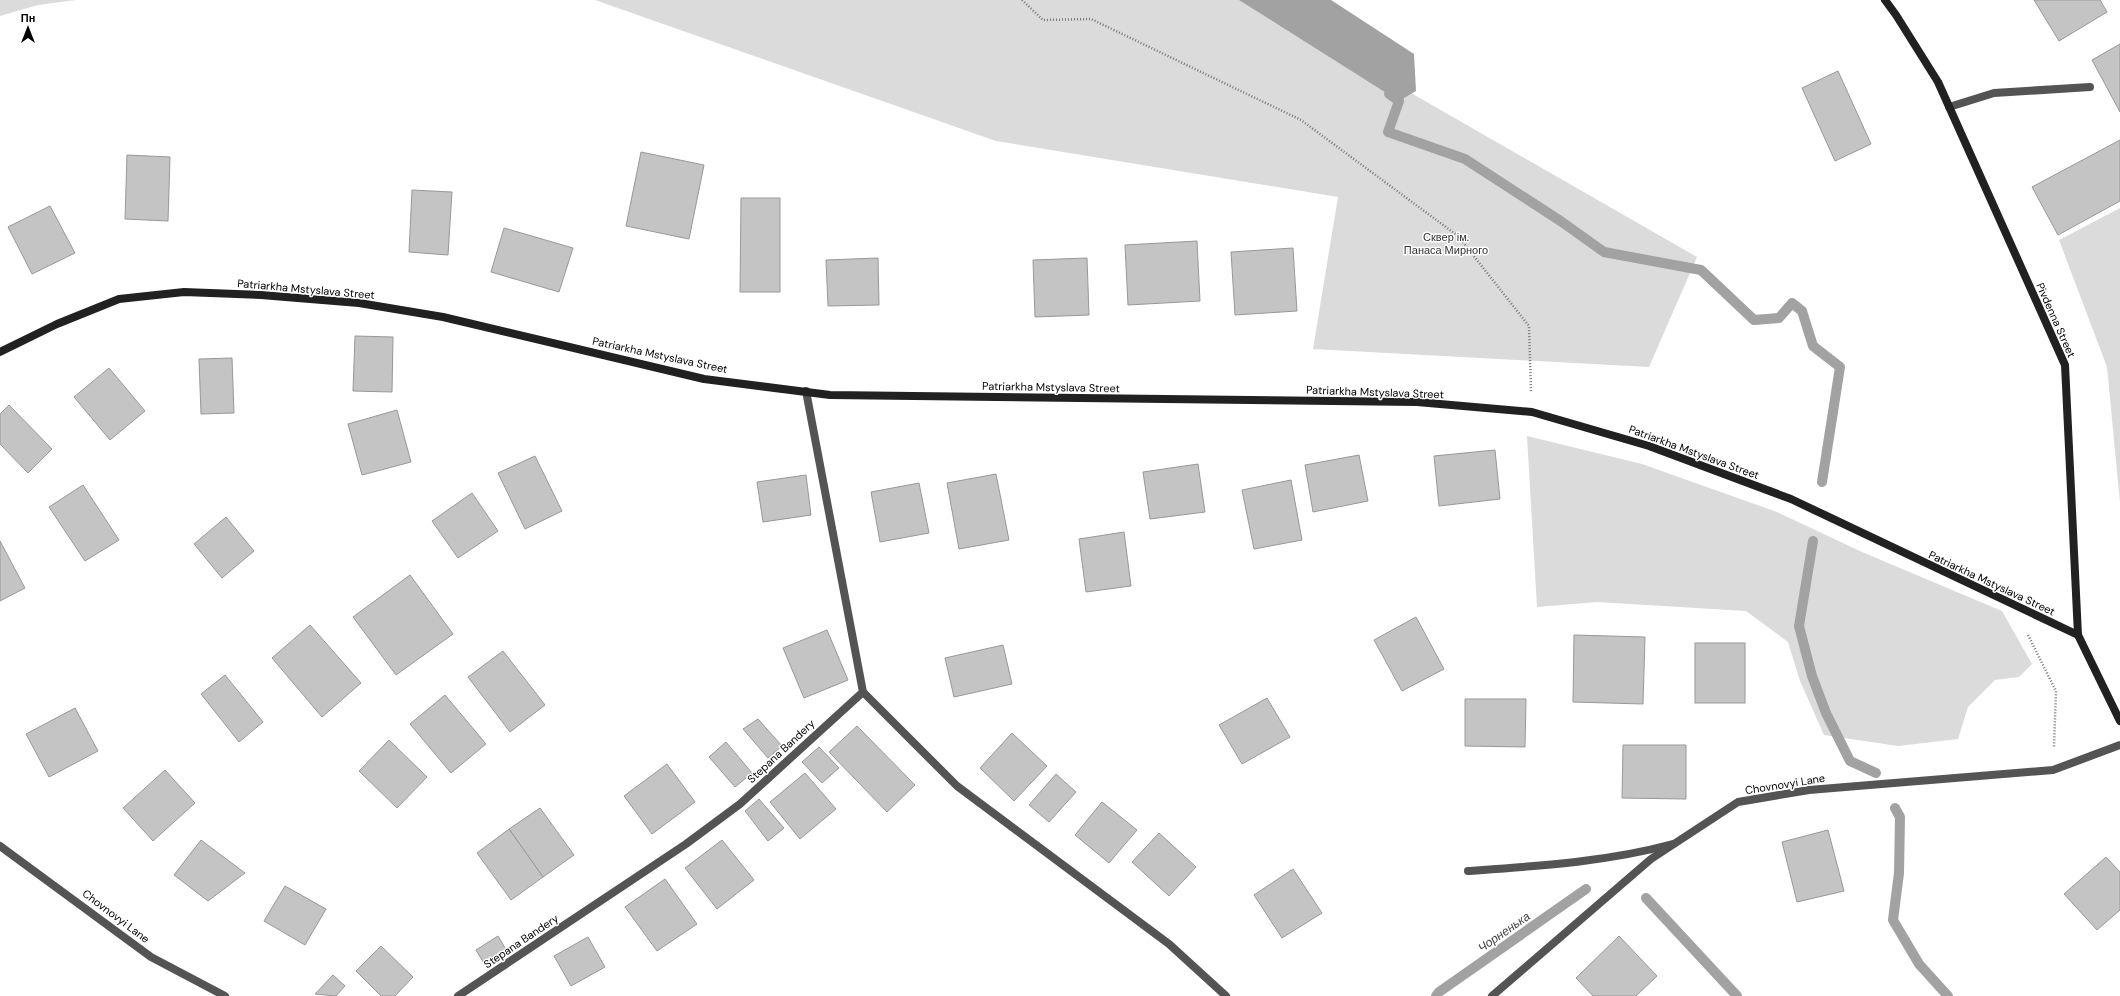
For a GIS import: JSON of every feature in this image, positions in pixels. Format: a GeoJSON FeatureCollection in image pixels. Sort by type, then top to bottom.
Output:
{"type":"FeatureCollection","features":[{"type":"Feature","properties":{"kind":"main road","name":"Pivdenna Street"},"geometry":{"type":"LineString","coordinates":[[1885,0],[1938,82],[2064,365],[2078,635],[2120,721]]}},
{"type":"Feature","properties":{"kind":"main road","name":"Patriarkha Mstyslava Street"},"geometry":{"type":"LineString","coordinates":[[0,352],[57,324],[119,299],[184,292],[261,295],[358,303],[428,315],[704,379],[830,395],[1417,402],[1532,412],[1649,446],[1791,499],[2078,635]]}},
{"type":"Feature","properties":{"kind":"street"},"geometry":{"type":"LineString","coordinates":[[1949,107],[1994,93],[2090,87]]}},
{"type":"Feature","properties":{"kind":"street"},"geometry":{"type":"LineString","coordinates":[[806,391],[863,692],[957,786],[1169,944],[1226,996]]}},
{"type":"Feature","properties":{"kind":"street","name":"Stepana Bandery"},"geometry":{"type":"LineString","coordinates":[[458,996],[686,844],[734,808],[863,692]]}},
{"type":"Feature","properties":{"kind":"street","name":"Chovnovyi Lane"},"geometry":{"type":"LineString","coordinates":[[1492,996],[1651,859],[1738,802],[1809,790],[2054,770],[2120,745]]}},
{"type":"Feature","properties":{"kind":"street"},"geometry":{"type":"LineString","coordinates":[[1468,871],[1564,864],[1635,854],[1677,843]]}},
{"type":"Feature","properties":{"kind":"street","name":"Chovnovyi Lane"},"geometry":{"type":"LineString","coordinates":[[0,846],[151,956],[225,996]]}},
{"type":"Feature","properties":{"kind":"path"},"geometry":{"type":"LineString","coordinates":[[1022,0],[1043,20],[1090,19],[1301,120],[1458,236],[1529,326],[1532,412]]}},
{"type":"Feature","properties":{"kind":"path"},"geometry":{"type":"LineString","coordinates":[[2013,605],[2056,691],[2054,770]]}},
{"type":"Feature","properties":{"kind":"green space"},"geometry":{"type":"Polygon","coordinates":[[[0,0],[76,0],[38,5],[0,16],[0,0]]]}},
{"type":"Feature","properties":{"kind":"green space","name":"Сквер ім. Панаса Мирного"},"geometry":{"type":"Polygon","coordinates":[[[595,0],[1249,0],[1697,257],[1649,367],[1313,349],[1338,197],[996,141],[595,0]]]}},
{"type":"Feature","properties":{"kind":"green space"},"geometry":{"type":"Polygon","coordinates":[[[2120,208],[2120,503],[2107,367],[2059,240],[2120,208]]]}},
{"type":"Feature","properties":{"kind":"green space"},"geometry":{"type":"Polygon","coordinates":[[[1527,436],[1642,464],[1777,512],[1862,552],[2002,611],[2032,664],[2019,677],[1995,680],[1968,707],[1958,739],[1898,746],[1824,735],[1800,681],[1788,642],[1746,611],[1597,602],[1537,607],[1527,436]]]}},
{"type":"Feature","properties":{"kind":"shaded area"},"geometry":{"type":"Polygon","coordinates":[[[1239,0],[1331,0],[1414,54],[1416,91],[1399,101],[1239,0]]]}},
{"type":"Feature","properties":{"kind":"building"},"geometry":{"type":"Polygon","coordinates":[[[2034,0],[2100,0],[2107,12],[2059,41],[2034,0]]]}},
{"type":"Feature","properties":{"kind":"building"},"geometry":{"type":"Polygon","coordinates":[[[2120,44],[2120,112],[2092,60],[2120,44]]]}},
{"type":"Feature","properties":{"kind":"building"},"geometry":{"type":"Polygon","coordinates":[[[1838,71],[1871,144],[1835,161],[1802,88],[1838,71]]]}},
{"type":"Feature","properties":{"kind":"building"},"geometry":{"type":"Polygon","coordinates":[[[2120,140],[2120,201],[2058,235],[2032,187],[2120,140]]]}},
{"type":"Feature","properties":{"kind":"building"},"geometry":{"type":"Polygon","coordinates":[[[641,152],[704,165],[689,239],[626,226],[641,152]]]}},
{"type":"Feature","properties":{"kind":"building"},"geometry":{"type":"Polygon","coordinates":[[[127,155],[170,157],[168,221],[125,219],[127,155]]]}},
{"type":"Feature","properties":{"kind":"building"},"geometry":{"type":"Polygon","coordinates":[[[412,190],[452,192],[448,255],[409,252],[412,190]]]}},
{"type":"Feature","properties":{"kind":"building"},"geometry":{"type":"Polygon","coordinates":[[[741,198],[780,198],[780,292],[740,292],[741,198]]]}},
{"type":"Feature","properties":{"kind":"building"},"geometry":{"type":"Polygon","coordinates":[[[50,206],[75,253],[32,274],[8,227],[50,206]]]}},
{"type":"Feature","properties":{"kind":"building"},"geometry":{"type":"Polygon","coordinates":[[[504,228],[573,248],[559,292],[491,272],[504,228]]]}},
{"type":"Feature","properties":{"kind":"building"},"geometry":{"type":"Polygon","coordinates":[[[1197,241],[1200,301],[1128,305],[1125,245],[1197,241]]]}},
{"type":"Feature","properties":{"kind":"building"},"geometry":{"type":"Polygon","coordinates":[[[1293,248],[1297,311],[1235,315],[1231,252],[1293,248]]]}},
{"type":"Feature","properties":{"kind":"building"},"geometry":{"type":"Polygon","coordinates":[[[878,258],[879,305],[828,306],[826,260],[878,258]]]}},
{"type":"Feature","properties":{"kind":"building"},"geometry":{"type":"Polygon","coordinates":[[[1087,258],[1089,315],[1035,317],[1033,260],[1087,258]]]}},
{"type":"Feature","properties":{"kind":"building"},"geometry":{"type":"Polygon","coordinates":[[[355,336],[393,337],[392,392],[353,391],[355,336]]]}},
{"type":"Feature","properties":{"kind":"building"},"geometry":{"type":"Polygon","coordinates":[[[232,358],[234,413],[201,414],[199,359],[232,358]]]}},
{"type":"Feature","properties":{"kind":"building"},"geometry":{"type":"Polygon","coordinates":[[[109,368],[145,411],[110,440],[74,397],[109,368]]]}},
{"type":"Feature","properties":{"kind":"building"},"geometry":{"type":"Polygon","coordinates":[[[9,405],[52,449],[28,473],[0,444],[0,414],[9,405]]]}},
{"type":"Feature","properties":{"kind":"building"},"geometry":{"type":"Polygon","coordinates":[[[397,410],[411,462],[362,475],[348,424],[397,410]]]}},
{"type":"Feature","properties":{"kind":"building"},"geometry":{"type":"Polygon","coordinates":[[[1495,450],[1500,499],[1439,506],[1434,456],[1495,450]]]}},
{"type":"Feature","properties":{"kind":"building"},"geometry":{"type":"Polygon","coordinates":[[[1359,455],[1368,501],[1313,512],[1305,465],[1359,455]]]}},
{"type":"Feature","properties":{"kind":"building"},"geometry":{"type":"Polygon","coordinates":[[[535,456],[562,511],[525,529],[498,473],[535,456]]]}},
{"type":"Feature","properties":{"kind":"building"},"geometry":{"type":"Polygon","coordinates":[[[1198,464],[1205,512],[1150,519],[1143,472],[1198,464]]]}},
{"type":"Feature","properties":{"kind":"building"},"geometry":{"type":"Polygon","coordinates":[[[996,474],[1009,540],[959,549],[947,483],[996,474]]]}},
{"type":"Feature","properties":{"kind":"building"},"geometry":{"type":"Polygon","coordinates":[[[806,475],[811,515],[763,522],[757,482],[806,475]]]}},
{"type":"Feature","properties":{"kind":"building"},"geometry":{"type":"Polygon","coordinates":[[[1291,480],[1302,540],[1254,549],[1242,490],[1291,480]]]}},
{"type":"Feature","properties":{"kind":"building"},"geometry":{"type":"Polygon","coordinates":[[[919,483],[929,533],[880,542],[871,492],[919,483]]]}},
{"type":"Feature","properties":{"kind":"building"},"geometry":{"type":"Polygon","coordinates":[[[83,485],[119,540],[85,561],[49,507],[83,485]]]}},
{"type":"Feature","properties":{"kind":"building"},"geometry":{"type":"Polygon","coordinates":[[[472,493],[498,531],[458,558],[432,521],[472,493]]]}},
{"type":"Feature","properties":{"kind":"building"},"geometry":{"type":"Polygon","coordinates":[[[226,517],[254,551],[222,578],[194,544],[226,517]]]}},
{"type":"Feature","properties":{"kind":"building"},"geometry":{"type":"Polygon","coordinates":[[[1124,532],[1131,586],[1086,592],[1079,539],[1124,532]]]}},
{"type":"Feature","properties":{"kind":"building"},"geometry":{"type":"Polygon","coordinates":[[[0,541],[25,588],[0,601],[0,541]]]}},
{"type":"Feature","properties":{"kind":"building"},"geometry":{"type":"Polygon","coordinates":[[[410,575],[453,634],[396,675],[353,617],[410,575]]]}},
{"type":"Feature","properties":{"kind":"building"},"geometry":{"type":"Polygon","coordinates":[[[1416,617],[1444,669],[1402,691],[1374,640],[1416,617]]]}},
{"type":"Feature","properties":{"kind":"building"},"geometry":{"type":"Polygon","coordinates":[[[310,625],[361,683],[322,717],[272,658],[310,625]]]}},
{"type":"Feature","properties":{"kind":"building"},"geometry":{"type":"Polygon","coordinates":[[[827,630],[848,680],[804,698],[783,648],[827,630]]]}},
{"type":"Feature","properties":{"kind":"building"},"geometry":{"type":"Polygon","coordinates":[[[1574,635],[1645,637],[1643,704],[1573,702],[1574,635]]]}},
{"type":"Feature","properties":{"kind":"building"},"geometry":{"type":"Polygon","coordinates":[[[1695,643],[1745,643],[1745,703],[1695,703],[1695,643]]]}},
{"type":"Feature","properties":{"kind":"building"},"geometry":{"type":"Polygon","coordinates":[[[1003,645],[1012,684],[954,697],[945,658],[1003,645]]]}},
{"type":"Feature","properties":{"kind":"building"},"geometry":{"type":"Polygon","coordinates":[[[503,651],[545,705],[510,732],[468,677],[503,651]]]}},
{"type":"Feature","properties":{"kind":"building"},"geometry":{"type":"Polygon","coordinates":[[[225,675],[263,722],[239,742],[201,694],[225,675]]]}},
{"type":"Feature","properties":{"kind":"building"},"geometry":{"type":"Polygon","coordinates":[[[445,695],[486,744],[451,773],[410,724],[445,695]]]}},
{"type":"Feature","properties":{"kind":"building"},"geometry":{"type":"Polygon","coordinates":[[[1267,698],[1290,737],[1242,764],[1219,725],[1267,698]]]}},
{"type":"Feature","properties":{"kind":"building"},"geometry":{"type":"Polygon","coordinates":[[[1465,699],[1526,699],[1525,747],[1465,746],[1465,699]]]}},
{"type":"Feature","properties":{"kind":"building"},"geometry":{"type":"Polygon","coordinates":[[[75,708],[98,751],[49,777],[26,734],[75,708]]]}},
{"type":"Feature","properties":{"kind":"building"},"geometry":{"type":"Polygon","coordinates":[[[758,719],[782,746],[768,758],[743,729],[758,719]]]}},
{"type":"Feature","properties":{"kind":"building"},"geometry":{"type":"Polygon","coordinates":[[[857,726],[915,785],[887,812],[829,752],[857,726]]]}},
{"type":"Feature","properties":{"kind":"building"},"geometry":{"type":"Polygon","coordinates":[[[1012,733],[1047,766],[1014,801],[980,768],[1012,733]]]}},
{"type":"Feature","properties":{"kind":"building"},"geometry":{"type":"Polygon","coordinates":[[[389,740],[427,777],[397,808],[359,771],[389,740]]]}},
{"type":"Feature","properties":{"kind":"building"},"geometry":{"type":"Polygon","coordinates":[[[726,742],[752,773],[735,787],[709,757],[726,742]]]}},
{"type":"Feature","properties":{"kind":"building"},"geometry":{"type":"Polygon","coordinates":[[[1623,745],[1686,745],[1686,799],[1622,798],[1623,745]]]}},
{"type":"Feature","properties":{"kind":"building"},"geometry":{"type":"Polygon","coordinates":[[[819,747],[839,768],[822,783],[802,762],[819,747]]]}},
{"type":"Feature","properties":{"kind":"building"},"geometry":{"type":"Polygon","coordinates":[[[667,764],[695,802],[652,834],[624,796],[667,764]]]}},
{"type":"Feature","properties":{"kind":"building"},"geometry":{"type":"Polygon","coordinates":[[[165,770],[195,803],[153,841],[123,808],[165,770]]]}},
{"type":"Feature","properties":{"kind":"building"},"geometry":{"type":"Polygon","coordinates":[[[805,773],[836,809],[800,839],[770,802],[805,773]]]}},
{"type":"Feature","properties":{"kind":"building"},"geometry":{"type":"Polygon","coordinates":[[[1056,774],[1076,792],[1049,822],[1029,805],[1056,774]]]}},
{"type":"Feature","properties":{"kind":"building"},"geometry":{"type":"Polygon","coordinates":[[[759,799],[784,828],[768,841],[745,811],[759,799]]]}},
{"type":"Feature","properties":{"kind":"building"},"geometry":{"type":"Polygon","coordinates":[[[1102,802],[1137,830],[1109,863],[1075,835],[1102,802]]]}},
{"type":"Feature","properties":{"kind":"building"},"geometry":{"type":"Polygon","coordinates":[[[540,808],[574,855],[543,877],[509,829],[540,808]]]}},
{"type":"Feature","properties":{"kind":"building"},"geometry":{"type":"Polygon","coordinates":[[[509,829],[543,877],[511,900],[477,853],[509,829]]]}},
{"type":"Feature","properties":{"kind":"building"},"geometry":{"type":"Polygon","coordinates":[[[1828,830],[1844,891],[1797,902],[1782,842],[1828,830]]]}},
{"type":"Feature","properties":{"kind":"building"},"geometry":{"type":"Polygon","coordinates":[[[1159,833],[1196,867],[1169,896],[1132,862],[1159,833]]]}},
{"type":"Feature","properties":{"kind":"building"},"geometry":{"type":"Polygon","coordinates":[[[201,840],[245,873],[208,901],[174,875],[201,840]]]}},
{"type":"Feature","properties":{"kind":"building"},"geometry":{"type":"Polygon","coordinates":[[[722,840],[754,880],[717,909],[685,868],[722,840]]]}},
{"type":"Feature","properties":{"kind":"building"},"geometry":{"type":"Polygon","coordinates":[[[2106,857],[2120,872],[2120,910],[2097,930],[2064,894],[2106,857]]]}},
{"type":"Feature","properties":{"kind":"building"},"geometry":{"type":"Polygon","coordinates":[[[1293,869],[1322,913],[1282,938],[1254,895],[1293,869]]]}},
{"type":"Feature","properties":{"kind":"building"},"geometry":{"type":"Polygon","coordinates":[[[665,879],[697,924],[657,951],[625,907],[665,879]]]}},
{"type":"Feature","properties":{"kind":"building"},"geometry":{"type":"Polygon","coordinates":[[[285,886],[326,909],[305,945],[264,921],[285,886]]]}},
{"type":"Feature","properties":{"kind":"building"},"geometry":{"type":"Polygon","coordinates":[[[498,936],[508,953],[486,967],[476,950],[498,936]]]}},
{"type":"Feature","properties":{"kind":"building"},"geometry":{"type":"Polygon","coordinates":[[[1619,936],[1657,976],[1636,996],[1593,996],[1576,978],[1619,936]]]}},
{"type":"Feature","properties":{"kind":"building"},"geometry":{"type":"Polygon","coordinates":[[[588,937],[605,967],[571,986],[554,956],[588,937]]]}},
{"type":"Feature","properties":{"kind":"building"},"geometry":{"type":"Polygon","coordinates":[[[381,946],[413,977],[395,996],[381,996],[356,971],[381,946]]]}},
{"type":"Feature","properties":{"kind":"building"},"geometry":{"type":"Polygon","coordinates":[[[333,975],[345,986],[336,996],[315,994],[333,975]]]}},
{"type":"Feature","properties":{"kind":"waterway"},"geometry":{"type":"LineString","coordinates":[[1389,94],[1399,101],[1388,132],[1465,159],[1562,222],[1604,252],[1701,270],[1754,320],[1779,318],[1792,303],[1802,311],[1813,346],[1840,367],[1822,482]]}},
{"type":"Feature","properties":{"kind":"waterway"},"geometry":{"type":"LineString","coordinates":[[1813,541],[1799,626],[1812,676],[1826,713],[1850,761],[1876,773]]}},
{"type":"Feature","properties":{"kind":"waterway"},"geometry":{"type":"LineString","coordinates":[[1895,808],[1900,817],[1899,873],[1893,920],[1919,964],[1948,996]]}},
{"type":"Feature","properties":{"kind":"waterway","name":"Чорненька"},"geometry":{"type":"LineString","coordinates":[[1436,996],[1439,992],[1586,889]]}},
{"type":"Feature","properties":{"kind":"waterway","name":"Чорненька"},"geometry":{"type":"LineString","coordinates":[[1646,898],[1737,996]]}}]}
